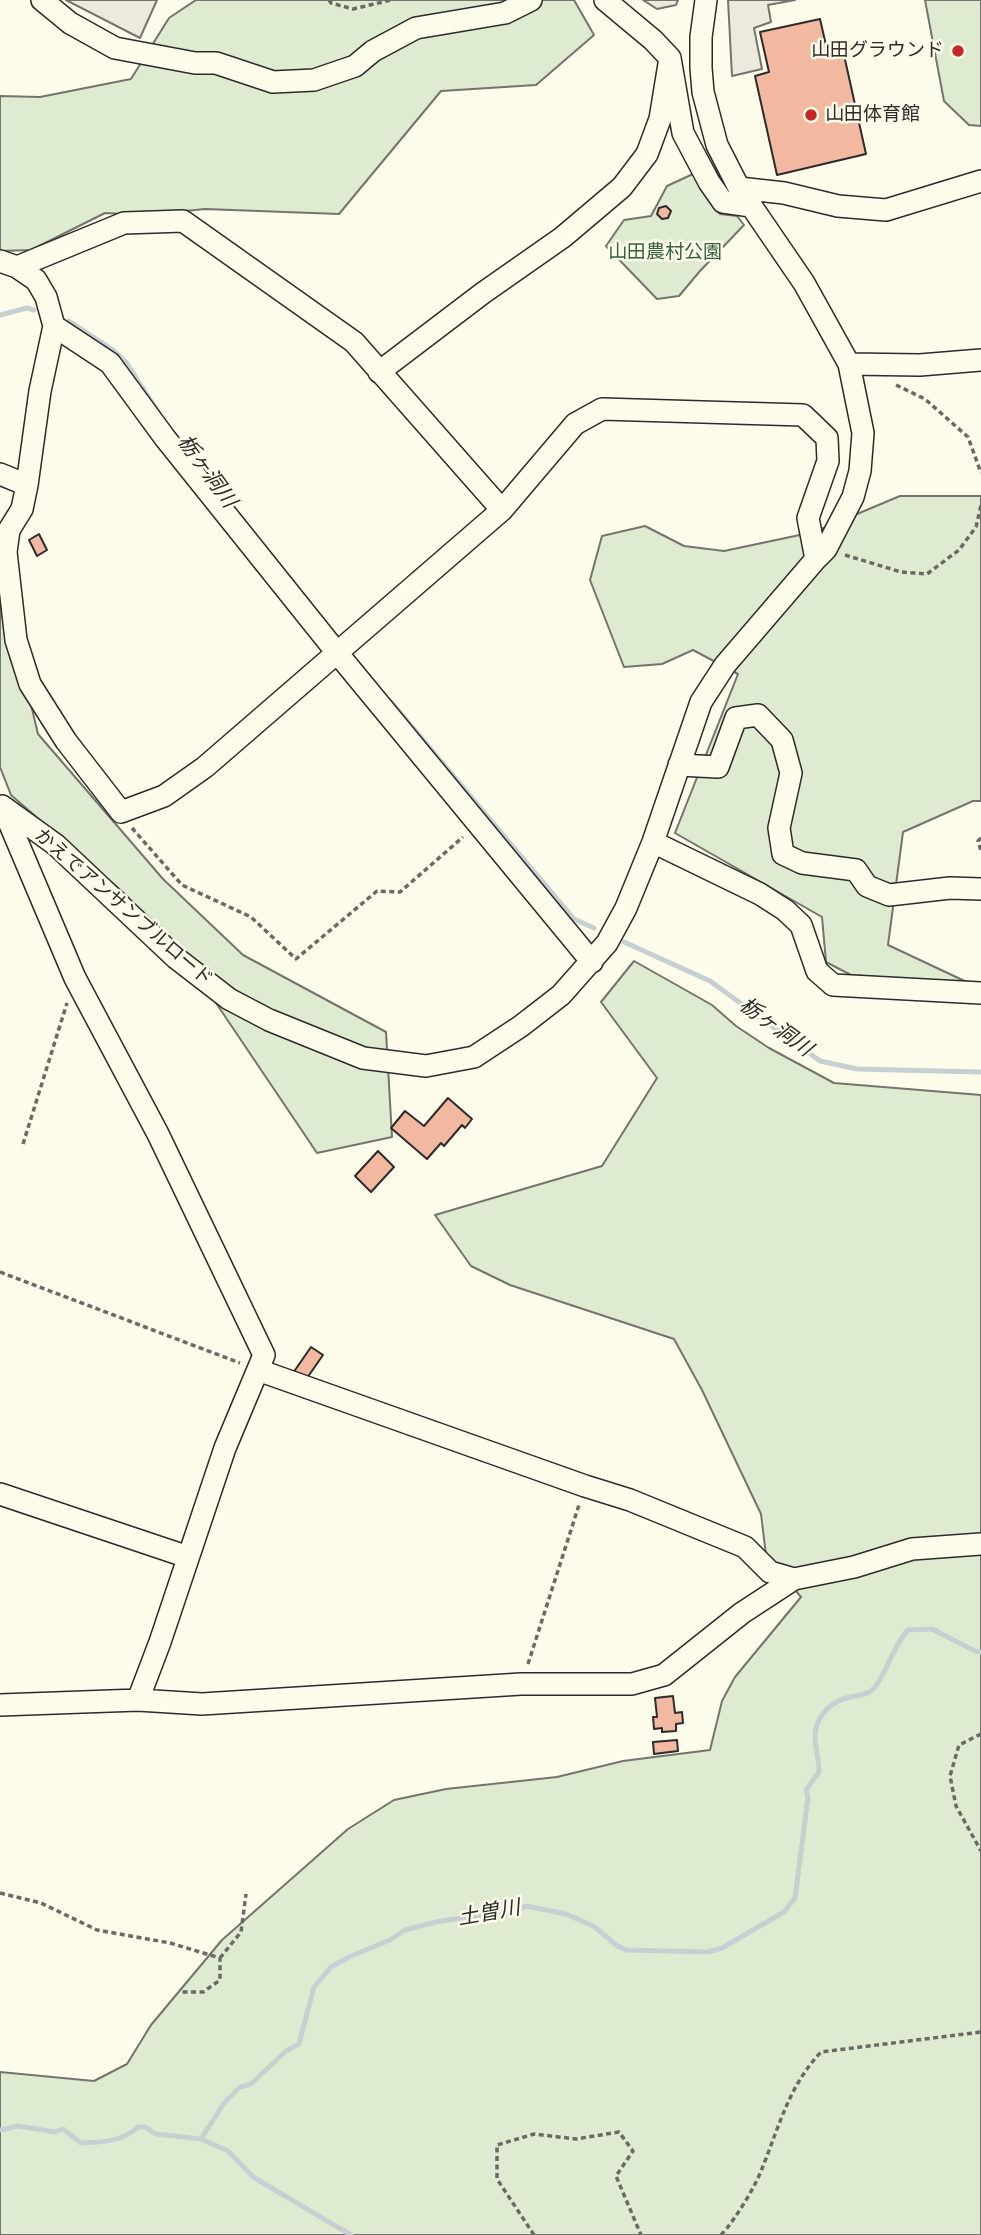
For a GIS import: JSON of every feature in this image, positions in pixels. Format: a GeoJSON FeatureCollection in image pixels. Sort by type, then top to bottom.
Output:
{"type":"FeatureCollection","features":[{"type":"Feature","properties":{"kind":"street"},"geometry":{"type":"LineString","coordinates":[[42,0],[70,23],[115,48],[195,63],[216,63],[273,82],[314,80],[355,66],[373,51],[416,28],[505,13],[531,0]]}},
{"type":"Feature","properties":{"kind":"street"},"geometry":{"type":"LineString","coordinates":[[605,0],[653,40],[670,58],[683,133],[723,202],[784,193],[838,206],[886,210],[981,181]]}},
{"type":"Feature","properties":{"kind":"street","name":"かえでアンサンブルロード"},"geometry":{"type":"LineString","coordinates":[[1,803],[55,845],[176,958],[229,999],[269,1020],[363,1058],[426,1066],[474,1057],[522,1026],[561,995],[592,962],[607,943],[626,908],[653,842],[701,702],[725,665],[821,554],[853,497],[860,471],[863,433],[849,364],[804,283],[745,197],[717,145],[704,92],[701,37],[706,0]]}},
{"type":"Feature","properties":{"kind":"street"},"geometry":{"type":"LineString","coordinates":[[379,372],[483,293],[563,237],[622,187],[647,154],[660,120],[670,58]]}},
{"type":"Feature","properties":{"kind":"street"},"geometry":{"type":"LineString","coordinates":[[8,264],[124,223],[183,221],[354,342],[502,510]]}},
{"type":"Feature","properties":{"kind":"street"},"geometry":{"type":"LineString","coordinates":[[8,264],[36,280],[46,298],[54,326],[40,391],[22,509],[5,529],[16,640],[30,684],[65,741],[121,812],[164,796],[205,767],[502,510],[575,424],[602,410],[803,415],[827,438],[828,461],[808,518],[821,554]]}},
{"type":"Feature","properties":{"kind":"street"},"geometry":{"type":"LineString","coordinates":[[54,326],[110,363],[165,438],[338,654],[592,962]]}},
{"type":"Feature","properties":{"kind":"street"},"geometry":{"type":"LineString","coordinates":[[849,364],[920,365],[981,360]]}},
{"type":"Feature","properties":{"kind":"street"},"geometry":{"type":"LineString","coordinates":[[0,474],[27,485]]}},
{"type":"Feature","properties":{"kind":"street"},"geometry":{"type":"LineString","coordinates":[[679,765],[718,767],[736,718],[758,715],[782,740],[791,772],[779,828],[783,854],[802,863],[856,870],[867,886],[890,895],[950,888],[981,889]]}},
{"type":"Feature","properties":{"kind":"street"},"geometry":{"type":"LineString","coordinates":[[1,803],[75,978],[158,1134],[264,1355],[225,1448],[138,1700]]}},
{"type":"Feature","properties":{"kind":"street"},"geometry":{"type":"LineString","coordinates":[[653,842],[760,894],[785,910],[801,925],[817,971],[834,985],[981,993]]}},
{"type":"Feature","properties":{"kind":"street"},"geometry":{"type":"LineString","coordinates":[[258,1370],[630,1500],[745,1547],[770,1572],[794,1578]]}},
{"type":"Feature","properties":{"kind":"street"},"geometry":{"type":"LineString","coordinates":[[0,1494],[188,1558]]}},
{"type":"Feature","properties":{"kind":"street"},"geometry":{"type":"LineString","coordinates":[[0,1705],[138,1700],[202,1704],[521,1684],[632,1684],[664,1675],[742,1614],[794,1578],[854,1567],[912,1549],[981,1544]]}},
{"type":"Feature","properties":{"kind":"path"},"geometry":{"type":"LineString","coordinates":[[328,0],[353,9],[391,0]]}},
{"type":"Feature","properties":{"kind":"path"},"geometry":{"type":"LineString","coordinates":[[887,382],[925,399],[968,437],[981,473]]}},
{"type":"Feature","properties":{"kind":"path"},"geometry":{"type":"LineString","coordinates":[[821,554],[901,572],[927,574],[959,550],[976,527],[981,505]]}},
{"type":"Feature","properties":{"kind":"path"},"geometry":{"type":"LineString","coordinates":[[121,812],[134,831],[182,885],[251,917],[296,959],[377,891],[400,892],[478,824]]}},
{"type":"Feature","properties":{"kind":"path"},"geometry":{"type":"LineString","coordinates":[[981,838],[978,841],[981,851]]}},
{"type":"Feature","properties":{"kind":"path"},"geometry":{"type":"LineString","coordinates":[[23,1144],[75,978]]}},
{"type":"Feature","properties":{"kind":"path"},"geometry":{"type":"LineString","coordinates":[[0,1272],[258,1370]]}},
{"type":"Feature","properties":{"kind":"path"},"geometry":{"type":"LineString","coordinates":[[521,1684],[585,1486]]}},
{"type":"Feature","properties":{"kind":"path"},"geometry":{"type":"LineString","coordinates":[[981,1734],[959,1745],[950,1776],[956,1805],[981,1851]]}},
{"type":"Feature","properties":{"kind":"path"},"geometry":{"type":"LineString","coordinates":[[0,1893],[41,1903],[97,1930],[170,1943],[220,1958]]}},
{"type":"Feature","properties":{"kind":"path"},"geometry":{"type":"LineString","coordinates":[[179,1992],[203,1992],[220,1980],[220,1958],[241,1932],[246,1894]]}},
{"type":"Feature","properties":{"kind":"path"},"geometry":{"type":"LineString","coordinates":[[721,2235],[762,2170],[781,2115],[805,2069],[821,2052],[981,2032]]}},
{"type":"Feature","properties":{"kind":"path"},"geometry":{"type":"LineString","coordinates":[[534,2235],[497,2179],[497,2145],[534,2134],[576,2139],[620,2132],[634,2151],[616,2176],[641,2235]]}},
{"type":"Feature","properties":{"kind":"green space"},"geometry":{"type":"Polygon","coordinates":[[[196,0],[574,0],[594,35],[536,85],[441,91],[339,214],[205,209],[145,215],[105,213],[31,250],[0,251],[0,96],[40,97],[131,79],[169,18],[196,0]]]}},
{"type":"Feature","properties":{"kind":"green space","name":"山田グラウンド"},"geometry":{"type":"Polygon","coordinates":[[[925,0],[981,0],[981,126],[969,125],[944,101],[925,0]]]}},
{"type":"Feature","properties":{"kind":"green space","name":"山田農村公園"},"geometry":{"type":"Polygon","coordinates":[[[693,174],[720,214],[737,216],[744,225],[679,296],[657,299],[606,246],[624,220],[651,216],[667,186],[693,174]]]}},
{"type":"Feature","properties":{"kind":"green space"},"geometry":{"type":"Polygon","coordinates":[[[900,496],[981,496],[981,801],[973,801],[903,832],[888,945],[971,984],[851,975],[826,962],[822,917],[675,833],[738,674],[693,650],[662,664],[624,667],[590,580],[602,536],[645,526],[684,546],[724,551],[814,532],[900,496]]]}},
{"type":"Feature","properties":{"kind":"green space"},"geometry":{"type":"Polygon","coordinates":[[[0,575],[38,734],[163,879],[243,955],[386,1032],[392,1137],[317,1153],[214,1000],[126,895],[11,795],[0,767],[0,575]]]}},
{"type":"Feature","properties":{"kind":"green space"},"geometry":{"type":"Polygon","coordinates":[[[634,961],[712,1005],[736,1026],[769,1048],[834,1083],[981,1095],[981,2235],[0,2235],[0,2072],[94,2081],[127,2064],[151,2025],[222,1940],[348,1829],[394,1800],[446,1789],[557,1777],[623,1761],[710,1750],[722,1701],[735,1677],[801,1597],[766,1555],[761,1514],[702,1390],[674,1339],[510,1285],[471,1266],[435,1215],[602,1166],[657,1078],[601,1002],[634,961]]]}},
{"type":"Feature","properties":{"kind":"shaded area"},"geometry":{"type":"Polygon","coordinates":[[[66,0],[157,0],[140,38],[66,0]]]}},
{"type":"Feature","properties":{"kind":"shaded area"},"geometry":{"type":"Polygon","coordinates":[[[643,0],[678,0],[676,5],[657,9],[643,0]]]}},
{"type":"Feature","properties":{"kind":"shaded area"},"geometry":{"type":"Polygon","coordinates":[[[728,0],[795,0],[768,5],[771,22],[754,28],[762,69],[732,76],[728,0]]]}},
{"type":"Feature","properties":{"kind":"building","name":"山田体育館"},"geometry":{"type":"Polygon","coordinates":[[[820,19],[829,58],[844,55],[866,154],[777,175],[755,76],[769,72],[760,32],[820,19]]]}},
{"type":"Feature","properties":{"kind":"building"},"geometry":{"type":"Polygon","coordinates":[[[666,206],[671,211],[668,218],[662,219],[657,214],[659,208],[666,206]]]}},
{"type":"Feature","properties":{"kind":"building"},"geometry":{"type":"Polygon","coordinates":[[[39,534],[47,550],[37,556],[29,540],[39,534]]]}},
{"type":"Feature","properties":{"kind":"building"},"geometry":{"type":"Polygon","coordinates":[[[448,1098],[472,1119],[465,1128],[462,1125],[444,1146],[441,1143],[427,1159],[391,1128],[405,1111],[424,1126],[448,1098]]]}},
{"type":"Feature","properties":{"kind":"building"},"geometry":{"type":"Polygon","coordinates":[[[378,1151],[394,1167],[371,1192],[355,1176],[378,1151]]]}},
{"type":"Feature","properties":{"kind":"building"},"geometry":{"type":"Polygon","coordinates":[[[311,1347],[323,1355],[305,1381],[293,1373],[311,1347]]]}},
{"type":"Feature","properties":{"kind":"building"},"geometry":{"type":"Polygon","coordinates":[[[673,1696],[675,1713],[682,1712],[683,1723],[676,1724],[676,1731],[662,1732],[662,1728],[654,1729],[653,1717],[657,1717],[655,1698],[673,1696]]]}},
{"type":"Feature","properties":{"kind":"building"},"geometry":{"type":"Polygon","coordinates":[[[677,1740],[678,1751],[654,1754],[653,1742],[677,1740]]]}},
{"type":"Feature","properties":{"kind":"waterway","name":"栃ヶ洞川"},"geometry":{"type":"LineString","coordinates":[[0,315],[27,308],[34,310]]}},
{"type":"Feature","properties":{"kind":"waterway","name":"栃ヶ洞川"},"geometry":{"type":"LineString","coordinates":[[69,321],[113,350],[126,362],[158,412]]}},
{"type":"Feature","properties":{"kind":"waterway","name":"栃ヶ洞川"},"geometry":{"type":"LineString","coordinates":[[392,703],[574,919],[594,928]]}},
{"type":"Feature","properties":{"kind":"waterway","name":"栃ヶ洞川"},"geometry":{"type":"LineString","coordinates":[[624,942],[710,981],[820,1061],[857,1069],[981,1072]]}},
{"type":"Feature","properties":{"kind":"waterway","name":"土曽川"},"geometry":{"type":"LineString","coordinates":[[201,2139],[224,2103],[240,2087],[251,2084],[286,2051],[299,2044],[314,1987],[331,1967],[390,1940],[405,1930],[482,1915],[506,1915],[526,1906],[566,1914],[595,1927],[626,1950],[708,1952],[722,1948],[784,1912],[795,1898],[808,1797],[806,1790],[819,1772],[815,1731],[820,1718],[836,1702],[873,1690],[908,1630],[932,1629],[981,1652]]}},
{"type":"Feature","properties":{"kind":"waterway","name":"土曽川"},"geometry":{"type":"LineString","coordinates":[[0,2130],[18,2126],[55,2132],[63,2129],[81,2143],[111,2140],[125,2136],[138,2127],[145,2127],[156,2134],[201,2139],[228,2151],[253,2177],[351,2235]]}},
{"type":"Feature","properties":{"kind":"place","name":"山田グラウンド"},"geometry":{"type":"Point","coordinates":[958,51]}},
{"type":"Feature","properties":{"kind":"place","name":"山田体育館"},"geometry":{"type":"Point","coordinates":[811,115]}}]}
